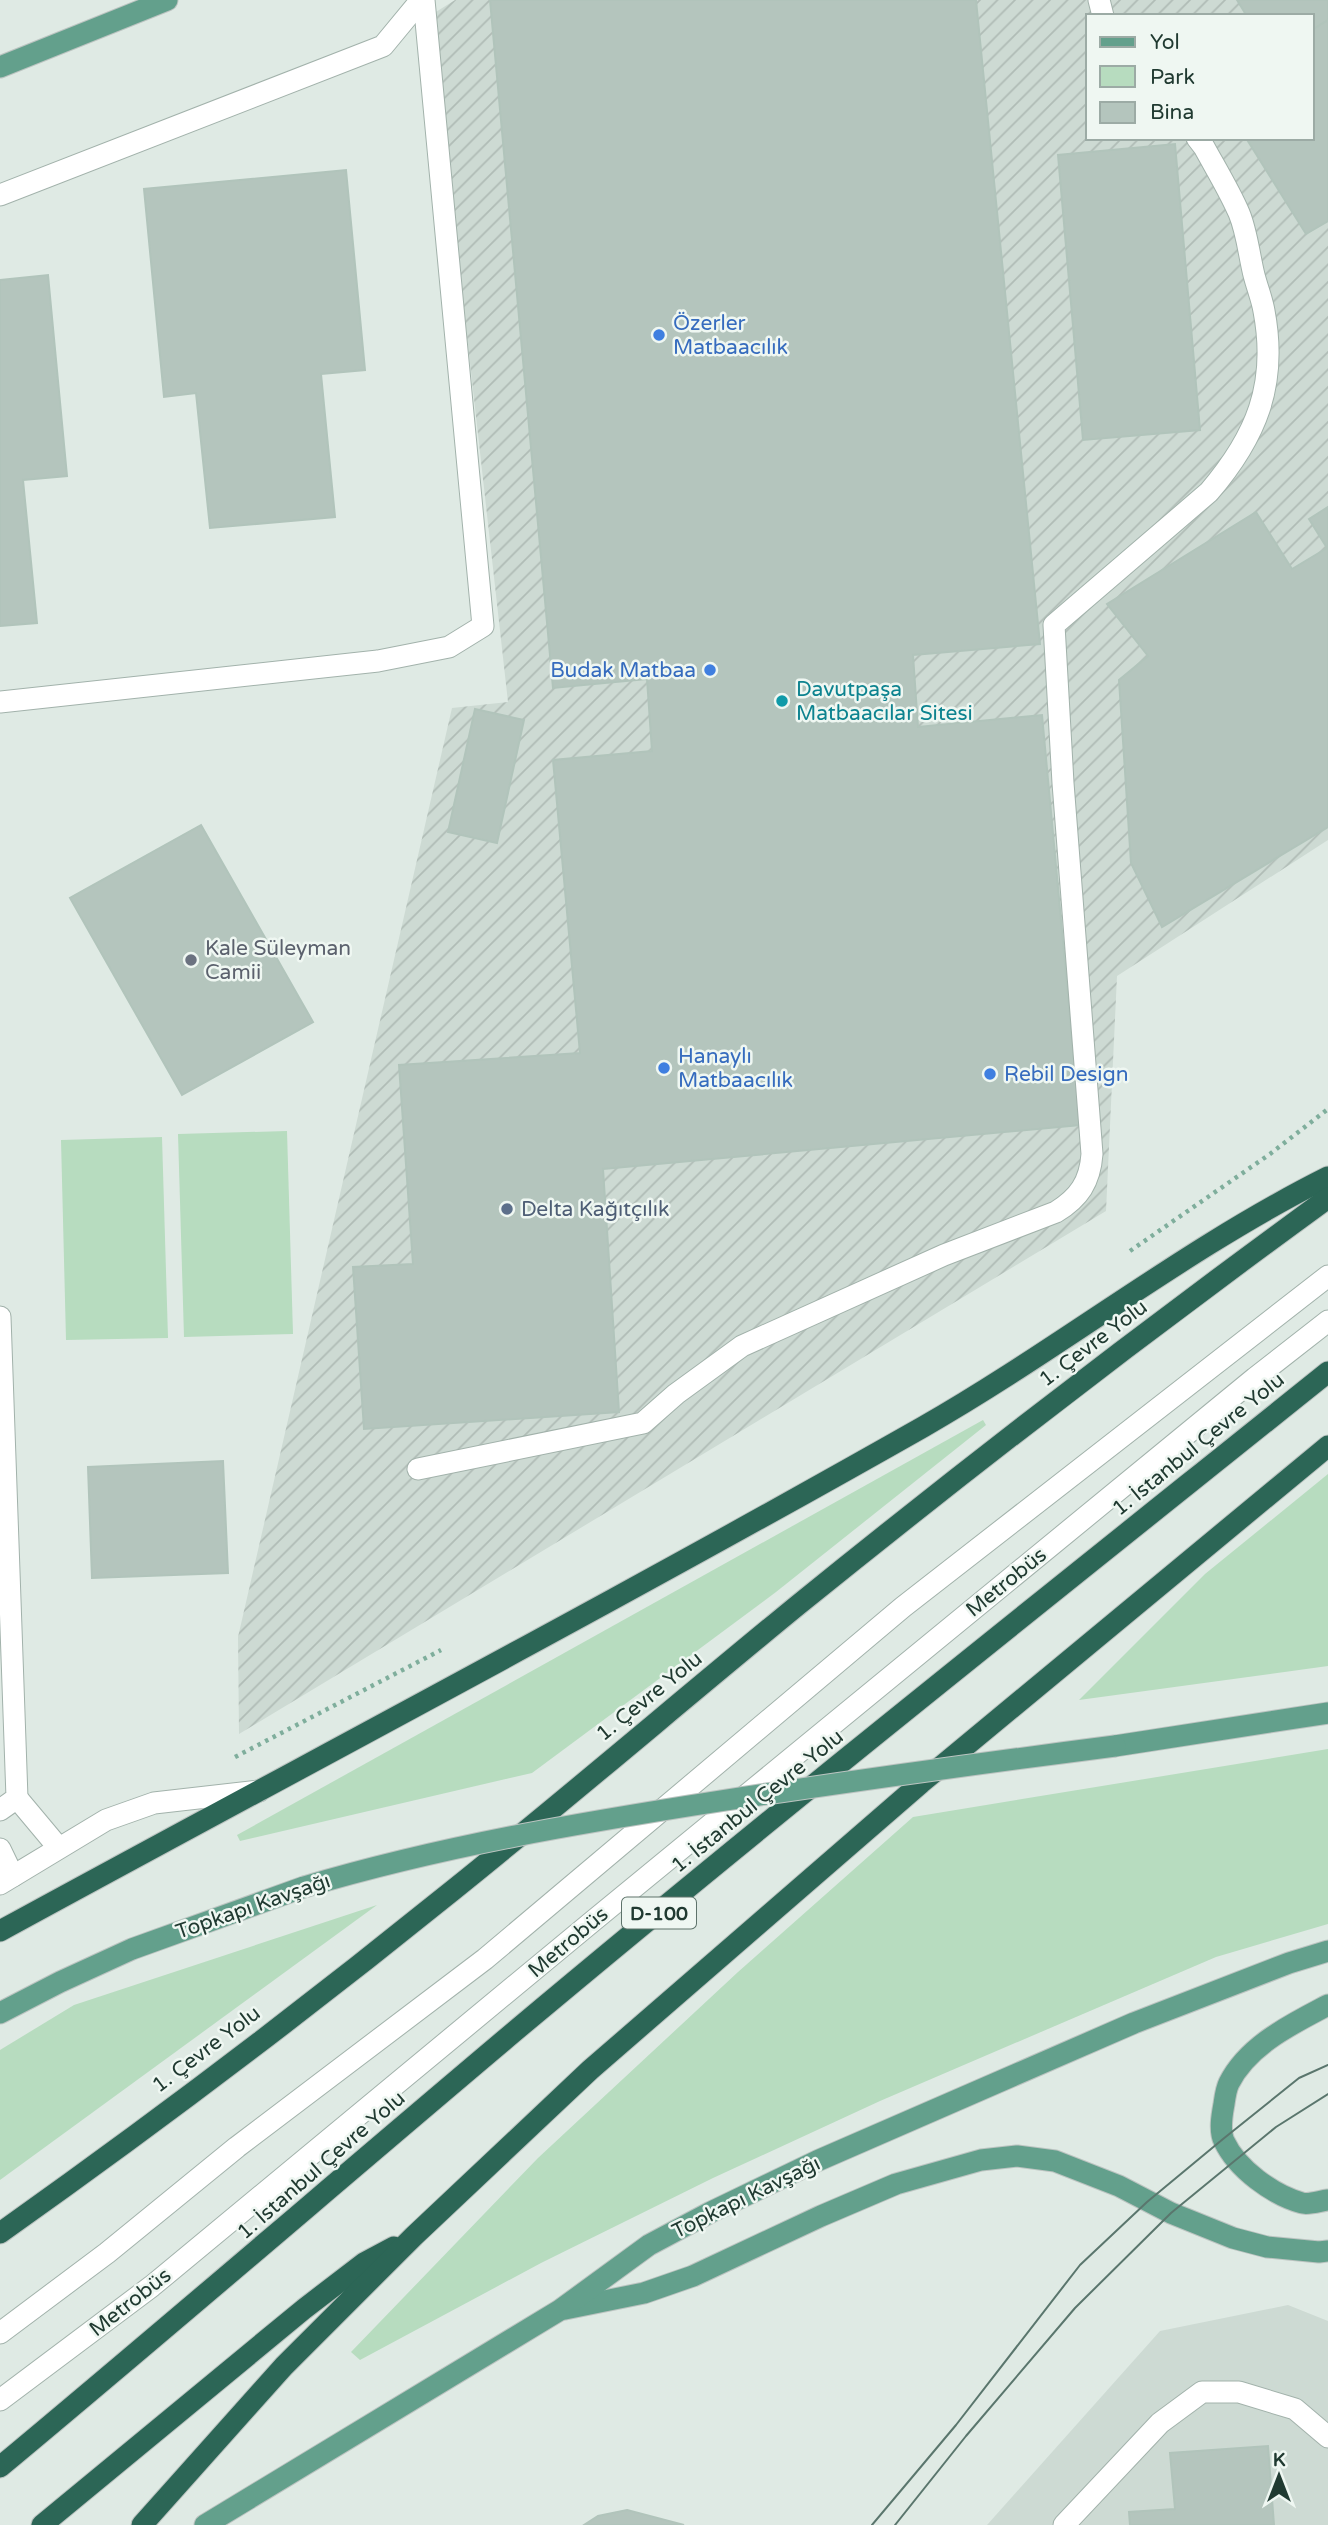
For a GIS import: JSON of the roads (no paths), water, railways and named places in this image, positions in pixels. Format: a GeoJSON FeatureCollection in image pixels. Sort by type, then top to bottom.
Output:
{"type":"FeatureCollection","features":[{"type":"Feature","properties":{"kind":"highway"},"geometry":{"type":"LineString","coordinates":[[0,1931],[264,1790],[926,1425],[1099,1317],[1210,1242],[1328,1177]]}},
{"type":"Feature","properties":{"kind":"highway","name":"1. Çevre Yolu"},"geometry":{"type":"LineString","coordinates":[[0,2233],[240,2055],[451,1892],[986,1454],[1208,1285],[1328,1198]]}},
{"type":"Feature","properties":{"kind":"highway","name":"1. İstanbul Çevre Yolu"},"geometry":{"type":"LineString","coordinates":[[0,2467],[515,2031],[898,1716],[1328,1372]]}},
{"type":"Feature","properties":{"kind":"highway"},"geometry":{"type":"LineString","coordinates":[[142,2525],[285,2366],[414,2236],[590,2070],[911,1792],[1328,1446]]}},
{"type":"Feature","properties":{"kind":"highway"},"geometry":{"type":"LineString","coordinates":[[42,2525],[304,2309],[364,2263],[414,2236]]}},
{"type":"Feature","properties":{"kind":"main road"},"geometry":{"type":"LineString","coordinates":[[0,67],[167,0]]}},
{"type":"Feature","properties":{"kind":"main road","name":"Topkapı Kavşağı"},"geometry":{"type":"LineString","coordinates":[[0,2013],[132,1949],[304,1887],[385,1863],[509,1836],[622,1816],[891,1775],[1115,1746],[1322,1713]]}},
{"type":"Feature","properties":{"kind":"main road","name":"Topkapı Kavşağı"},"geometry":{"type":"LineString","coordinates":[[205,2525],[559,2310],[649,2245],[711,2212],[817,2161],[1134,2023],[1289,1963],[1328,1951]]}},
{"type":"Feature","properties":{"kind":"main road"},"geometry":{"type":"LineString","coordinates":[[1328,2004],[1286,2028],[1249,2055],[1228,2084],[1222,2120],[1223,2139],[1236,2159],[1252,2175],[1274,2191],[1304,2204],[1328,2200]]}},
{"type":"Feature","properties":{"kind":"main road"},"geometry":{"type":"LineString","coordinates":[[559,2310],[644,2293],[693,2276],[896,2184],[981,2160],[1017,2156],[1055,2161],[1076,2168],[1119,2186],[1171,2213],[1233,2238],[1267,2247],[1319,2252],[1328,2250]]}},
{"type":"Feature","properties":{"kind":"lane"},"geometry":{"type":"LineString","coordinates":[[0,195],[383,46],[422,0]]}},
{"type":"Feature","properties":{"kind":"lane"},"geometry":{"type":"LineString","coordinates":[[0,702],[378,661],[449,646],[483,626],[422,0]]}},
{"type":"Feature","properties":{"kind":"lane"},"geometry":{"type":"LineString","coordinates":[[418,1469],[643,1423],[676,1394],[742,1346],[944,1255],[1056,1212],[1081,1192],[1088,1180],[1092,1154],[1063,783],[1055,625],[1209,492],[1230,467],[1247,439],[1260,409],[1267,376],[1268,343],[1264,309],[1240,215],[1198,140]]}},
{"type":"Feature","properties":{"kind":"lane","name":"Metrobüs"},"geometry":{"type":"LineString","coordinates":[[0,2333],[107,2253],[237,2147],[485,1959],[903,1607],[1328,1276]]}},
{"type":"Feature","properties":{"kind":"lane"},"geometry":{"type":"LineString","coordinates":[[0,1317],[8,1804],[58,1847]]}},
{"type":"Feature","properties":{"kind":"lane","name":"Metrobüs"},"geometry":{"type":"LineString","coordinates":[[0,2400],[152,2286],[582,1930],[1328,1321]]}},
{"type":"Feature","properties":{"kind":"lane"},"geometry":{"type":"LineString","coordinates":[[0,1849],[6,1880],[106,1820],[154,1803],[264,1790]]}},
{"type":"Feature","properties":{"kind":"lane"},"geometry":{"type":"LineString","coordinates":[[1064,2525],[1160,2423],[1202,2392],[1239,2392],[1295,2409],[1328,2437]]}},
{"type":"Feature","properties":{"kind":"tram line"},"geometry":{"type":"LineString","coordinates":[[872,2525],[956,2425],[1080,2265],[1147,2202],[1223,2139],[1299,2078],[1328,2065]]}},
{"type":"Feature","properties":{"kind":"tram line"},"geometry":{"type":"LineString","coordinates":[[895,2525],[966,2436],[1075,2308],[1171,2213],[1276,2127],[1328,2094]]}},
{"type":"Feature","properties":{"kind":"place","name":"Özerler Matbaacılık"},"geometry":{"type":"Point","coordinates":[659,335]}},
{"type":"Feature","properties":{"kind":"place","name":"Budak Matbaa"},"geometry":{"type":"Point","coordinates":[710,670]}},
{"type":"Feature","properties":{"kind":"place","name":"Davutpaşa Matbaacılar Sitesi"},"geometry":{"type":"Point","coordinates":[782,701]}},
{"type":"Feature","properties":{"kind":"place","name":"Kale Süleyman Camii"},"geometry":{"type":"Point","coordinates":[191,960]}},
{"type":"Feature","properties":{"kind":"place","name":"Hanaylı Matbaacılık"},"geometry":{"type":"Point","coordinates":[664,1068]}},
{"type":"Feature","properties":{"kind":"place","name":"Rebil Design"},"geometry":{"type":"Point","coordinates":[990,1074]}},
{"type":"Feature","properties":{"kind":"place","name":"Delta Kağıtçılık"},"geometry":{"type":"Point","coordinates":[507,1209]}}]}
